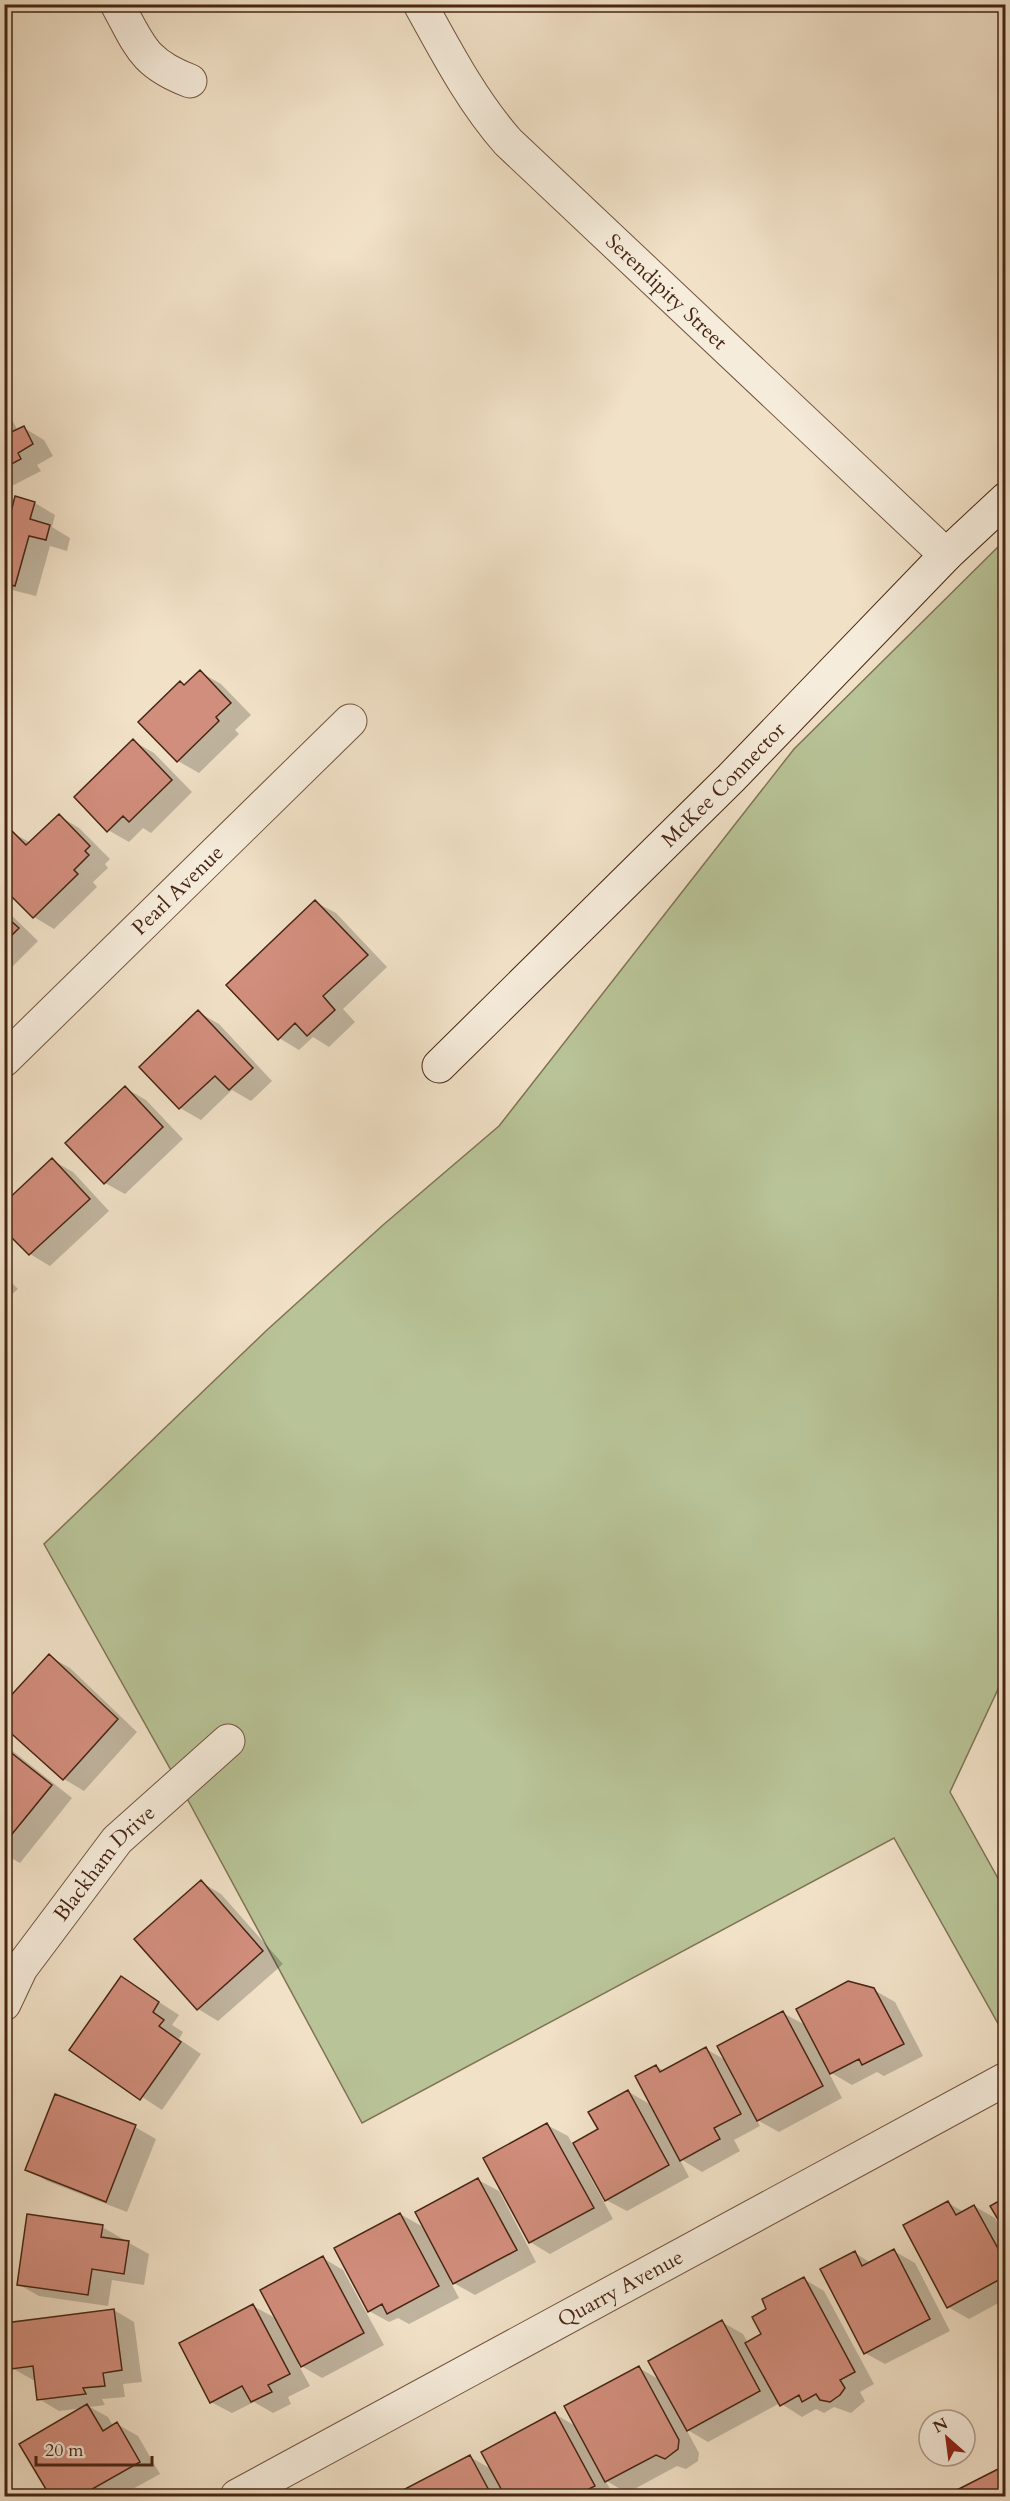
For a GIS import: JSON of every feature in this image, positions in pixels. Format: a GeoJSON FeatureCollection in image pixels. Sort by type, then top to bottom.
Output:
{"type":"FeatureCollection","features":[{"type":"Feature","properties":{"kind":"street"},"geometry":{"type":"LineString","coordinates":[[117,4],[146,56],[167,72],[190,81]]}},
{"type":"Feature","properties":{"kind":"street","name":"Serendipity Street"},"geometry":{"type":"LineString","coordinates":[[420,4],[461,79],[488,120],[508,142],[946,555]]}},
{"type":"Feature","properties":{"kind":"street","name":"McKee Connector"},"geometry":{"type":"LineString","coordinates":[[439,1066],[731,778],[946,555],[1005,499]]}},
{"type":"Feature","properties":{"kind":"street","name":"Pearl Avenue"},"geometry":{"type":"LineString","coordinates":[[4,1060],[350,721]]}},
{"type":"Feature","properties":{"kind":"street","name":"Blackham Drive"},"geometry":{"type":"LineString","coordinates":[[4,2004],[21,1968],[117,1840],[228,1741]]}},
{"type":"Feature","properties":{"kind":"street","name":"Quarry Avenue"},"geometry":{"type":"LineString","coordinates":[[237,2496],[1005,2079]]}},
{"type":"Feature","properties":{"kind":"green space"},"geometry":{"type":"Polygon","coordinates":[[[1005,540],[1006,1672],[950,1792],[1005,1891],[1005,2036],[894,1838],[362,2123],[190,1804],[44,1544],[267,1330],[383,1225],[499,1126],[794,749],[1005,540]]]}},
{"type":"Feature","properties":{"kind":"building"},"geometry":{"type":"Polygon","coordinates":[[[24,426],[33,444],[18,453],[21,459],[4,468],[4,430],[7,434],[24,426]]]}},
{"type":"Feature","properties":{"kind":"building"},"geometry":{"type":"Polygon","coordinates":[[[15,496],[35,502],[30,519],[50,525],[46,540],[29,536],[15,586],[4,583],[4,506],[12,508],[15,496]]]}},
{"type":"Feature","properties":{"kind":"building"},"geometry":{"type":"Polygon","coordinates":[[[200,670],[231,703],[216,717],[219,721],[177,762],[138,722],[180,681],[184,685],[200,670]]]}},
{"type":"Feature","properties":{"kind":"building"},"geometry":{"type":"Polygon","coordinates":[[[133,739],[172,780],[129,822],[123,816],[107,832],[74,797],[133,739]]]}},
{"type":"Feature","properties":{"kind":"building"},"geometry":{"type":"Polygon","coordinates":[[[59,814],[90,846],[85,851],[89,855],[74,870],[78,874],[33,918],[4,889],[4,836],[11,830],[26,845],[59,814]]]}},
{"type":"Feature","properties":{"kind":"building"},"geometry":{"type":"Polygon","coordinates":[[[315,900],[368,955],[323,996],[335,1010],[307,1036],[295,1023],[278,1040],[226,985],[315,900]]]}},
{"type":"Feature","properties":{"kind":"building"},"geometry":{"type":"Polygon","coordinates":[[[4,915],[19,928],[4,943],[4,915]]]}},
{"type":"Feature","properties":{"kind":"building"},"geometry":{"type":"Polygon","coordinates":[[[198,1010],[253,1068],[229,1090],[215,1076],[179,1109],[139,1067],[198,1010]]]}},
{"type":"Feature","properties":{"kind":"building"},"geometry":{"type":"Polygon","coordinates":[[[125,1086],[163,1127],[104,1184],[65,1143],[125,1086]]]}},
{"type":"Feature","properties":{"kind":"building"},"geometry":{"type":"Polygon","coordinates":[[[52,1158],[90,1199],[29,1255],[4,1230],[4,1203],[52,1158]]]}},
{"type":"Feature","properties":{"kind":"building"},"geometry":{"type":"Polygon","coordinates":[[[49,1654],[118,1719],[63,1780],[4,1727],[4,1703],[49,1654]]]}},
{"type":"Feature","properties":{"kind":"building"},"geometry":{"type":"Polygon","coordinates":[[[4,1747],[52,1785],[4,1844],[4,1747]]]}},
{"type":"Feature","properties":{"kind":"building"},"geometry":{"type":"Polygon","coordinates":[[[201,1880],[263,1951],[197,2010],[134,1939],[201,1880]]]}},
{"type":"Feature","properties":{"kind":"building"},"geometry":{"type":"Polygon","coordinates":[[[121,1976],[159,2002],[153,2012],[164,2020],[159,2026],[181,2042],[140,2100],[69,2050],[121,1976]]]}},
{"type":"Feature","properties":{"kind":"building"},"geometry":{"type":"Polygon","coordinates":[[[848,1981],[874,1988],[904,2044],[862,2065],[859,2059],[830,2074],[796,2009],[848,1981]]]}},
{"type":"Feature","properties":{"kind":"building"},"geometry":{"type":"Polygon","coordinates":[[[783,2011],[823,2086],[757,2121],[717,2046],[783,2011]]]}},
{"type":"Feature","properties":{"kind":"building"},"geometry":{"type":"Polygon","coordinates":[[[706,2047],[741,2114],[714,2128],[720,2139],[680,2161],[635,2076],[656,2065],[660,2072],[706,2047]]]}},
{"type":"Feature","properties":{"kind":"building"},"geometry":{"type":"Polygon","coordinates":[[[628,2090],[669,2165],[605,2201],[573,2143],[598,2129],[588,2112],[628,2090]]]}},
{"type":"Feature","properties":{"kind":"building"},"geometry":{"type":"Polygon","coordinates":[[[55,2094],[136,2125],[106,2202],[25,2170],[55,2094]]]}},
{"type":"Feature","properties":{"kind":"building"},"geometry":{"type":"Polygon","coordinates":[[[547,2123],[594,2208],[529,2243],[483,2158],[547,2123]]]}},
{"type":"Feature","properties":{"kind":"building"},"geometry":{"type":"Polygon","coordinates":[[[478,2178],[517,2250],[453,2284],[415,2212],[478,2178]]]}},
{"type":"Feature","properties":{"kind":"building"},"geometry":{"type":"Polygon","coordinates":[[[1006,2197],[1006,2233],[990,2206],[1006,2197]]]}},
{"type":"Feature","properties":{"kind":"building"},"geometry":{"type":"Polygon","coordinates":[[[948,2201],[956,2215],[974,2205],[1006,2263],[1006,2276],[947,2308],[903,2225],[948,2201]]]}},
{"type":"Feature","properties":{"kind":"building"},"geometry":{"type":"Polygon","coordinates":[[[400,2213],[439,2286],[387,2314],[382,2304],[368,2312],[334,2248],[400,2213]]]}},
{"type":"Feature","properties":{"kind":"building"},"geometry":{"type":"Polygon","coordinates":[[[27,2214],[103,2225],[101,2237],[129,2241],[124,2274],[92,2269],[88,2295],[17,2285],[27,2214]]]}},
{"type":"Feature","properties":{"kind":"building"},"geometry":{"type":"Polygon","coordinates":[[[894,2249],[930,2319],[864,2354],[820,2269],[855,2251],[862,2266],[894,2249]]]}},
{"type":"Feature","properties":{"kind":"building"},"geometry":{"type":"Polygon","coordinates":[[[323,2256],[364,2333],[301,2367],[260,2290],[323,2256]]]}},
{"type":"Feature","properties":{"kind":"building"},"geometry":{"type":"Polygon","coordinates":[[[804,2277],[855,2372],[840,2380],[845,2388],[830,2402],[820,2400],[816,2394],[802,2402],[799,2395],[780,2406],[745,2343],[761,2334],[752,2317],[766,2309],[762,2299],[804,2277]]]}},
{"type":"Feature","properties":{"kind":"building"},"geometry":{"type":"Polygon","coordinates":[[[253,2304],[290,2374],[268,2385],[272,2392],[251,2402],[242,2386],[210,2403],[179,2343],[253,2304]]]}},
{"type":"Feature","properties":{"kind":"building"},"geometry":{"type":"Polygon","coordinates":[[[114,2309],[122,2370],[103,2373],[105,2386],[83,2388],[86,2394],[37,2400],[33,2366],[11,2369],[5,2323],[114,2309]]]}},
{"type":"Feature","properties":{"kind":"building"},"geometry":{"type":"Polygon","coordinates":[[[722,2320],[760,2391],[687,2431],[648,2361],[722,2320]]]}},
{"type":"Feature","properties":{"kind":"building"},"geometry":{"type":"Polygon","coordinates":[[[639,2366],[679,2440],[678,2449],[665,2459],[656,2455],[605,2482],[564,2406],[639,2366]]]}},
{"type":"Feature","properties":{"kind":"building"},"geometry":{"type":"Polygon","coordinates":[[[87,2404],[103,2431],[117,2422],[140,2462],[80,2496],[50,2496],[19,2444],[87,2404]]]}},
{"type":"Feature","properties":{"kind":"building"},"geometry":{"type":"Polygon","coordinates":[[[555,2412],[595,2486],[575,2496],[505,2496],[481,2452],[555,2412]]]}},
{"type":"Feature","properties":{"kind":"building"},"geometry":{"type":"Polygon","coordinates":[[[470,2455],[492,2496],[407,2496],[403,2490],[470,2455]]]}},
{"type":"Feature","properties":{"kind":"building"},"geometry":{"type":"Polygon","coordinates":[[[1006,2465],[1006,2496],[945,2496],[1006,2465]]]}}]}
